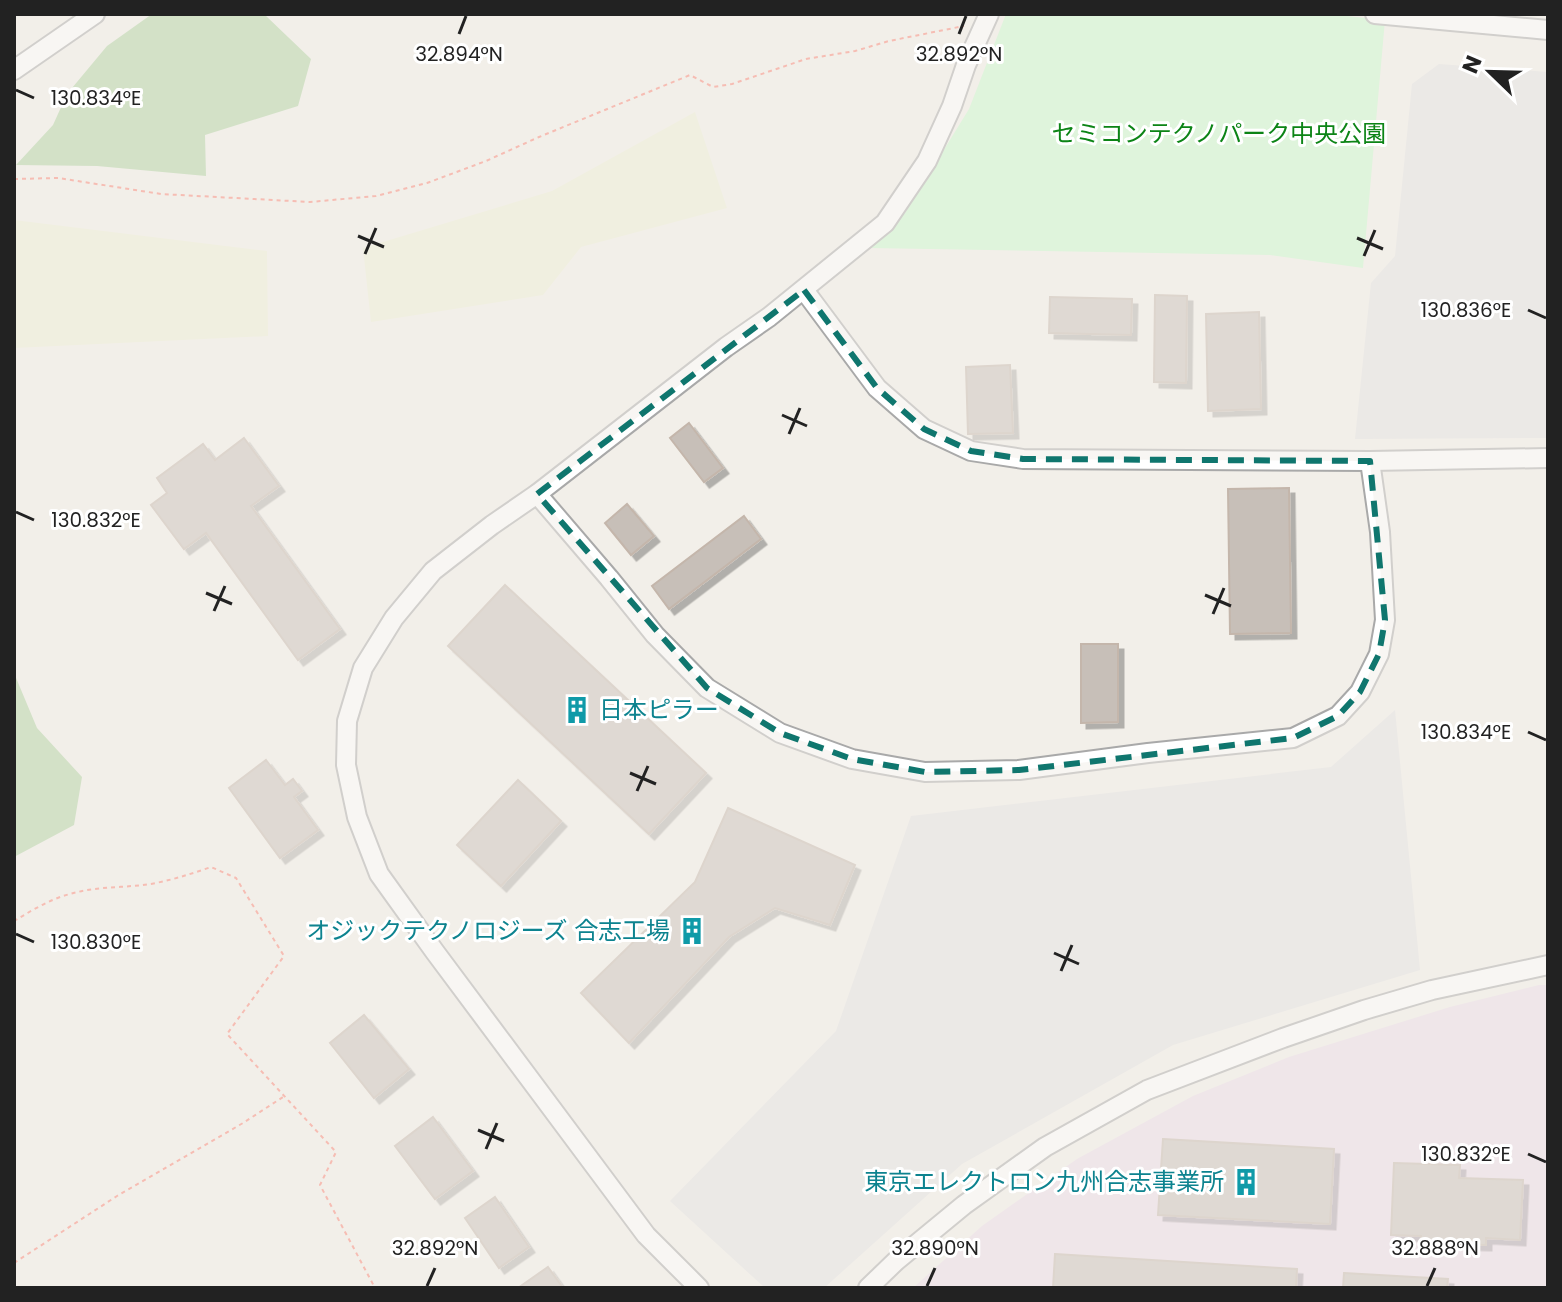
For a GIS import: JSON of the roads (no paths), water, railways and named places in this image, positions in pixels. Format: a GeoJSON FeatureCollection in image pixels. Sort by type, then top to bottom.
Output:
{"type":"FeatureCollection","features":[{"type":"Feature","properties":{"kind":"street"},"geometry":{"type":"LineString","coordinates":[[14,70],[95,14]]}},
{"type":"Feature","properties":{"kind":"street"},"geometry":{"type":"LineString","coordinates":[[1375,14],[1548,30]]}},
{"type":"Feature","properties":{"kind":"street"},"geometry":{"type":"LineString","coordinates":[[699,1288],[646,1235],[379,874],[357,817],[346,765],[347,721],[363,668],[394,618],[433,571],[769,317],[885,223],[927,161],[987,18]]}},
{"type":"Feature","properties":{"kind":"street"},"geometry":{"type":"LineString","coordinates":[[804,290],[877,388],[924,429],[971,451],[1023,459],[1370,461],[1548,458]]}},
{"type":"Feature","properties":{"kind":"street"},"geometry":{"type":"LineString","coordinates":[[537,494],[655,635],[707,688],[780,733],[852,759],[925,772],[1019,770],[1293,738],[1338,716],[1360,692],[1379,654],[1385,620],[1380,532],[1370,461]]}},
{"type":"Feature","properties":{"kind":"street"},"geometry":{"type":"LineString","coordinates":[[868,1288],[964,1205],[1045,1147],[1147,1090],[1378,1006],[1432,990],[1548,965]]}},
{"type":"Feature","properties":{"kind":"place","name":"日本ピラー"},"geometry":{"type":"Point","coordinates":[577,710]}},
{"type":"Feature","properties":{"kind":"place","name":"オジックテクノロジーズ 合志工場"},"geometry":{"type":"Point","coordinates":[692,931]}},
{"type":"Feature","properties":{"kind":"place","name":"東京エレクトロン九州合志事業所"},"geometry":{"type":"Point","coordinates":[1246,1182]}},
{"type":"Feature","properties":{"kind":"park label","name":"セミコンテクノパーク中央公園"},"geometry":{"type":"Point","coordinates":[1219,134]}}]}
